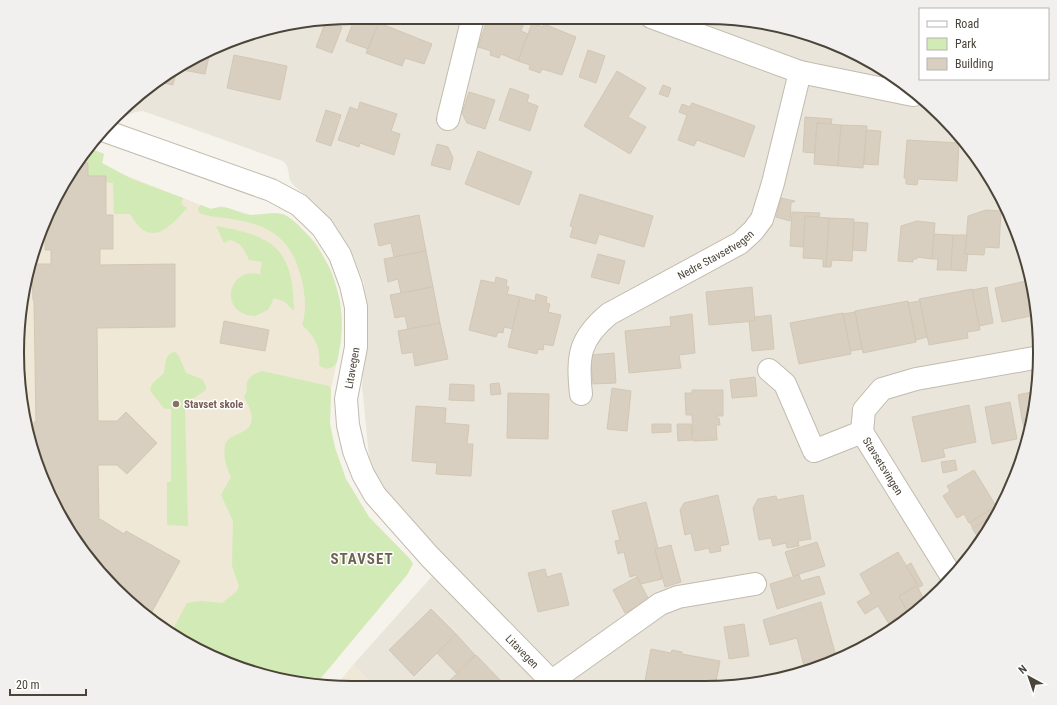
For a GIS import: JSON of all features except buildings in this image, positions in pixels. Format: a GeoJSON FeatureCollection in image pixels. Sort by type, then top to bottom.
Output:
{"type":"FeatureCollection","features":[{"type":"Feature","properties":{"kind":"street"},"geometry":{"type":"LineString","coordinates":[[448,119],[471,24]]}},
{"type":"Feature","properties":{"kind":"street"},"geometry":{"type":"LineString","coordinates":[[671,24],[800,72],[878,79],[900,89]]}},
{"type":"Feature","properties":{"kind":"street","name":"Nedre Stavsetvegen"},"geometry":{"type":"LineString","coordinates":[[581,394],[578,368],[585,340],[596,325],[609,314],[740,243],[762,219],[773,183],[800,72]]}},
{"type":"Feature","properties":{"kind":"street","name":"Litavegen"},"geometry":{"type":"LineString","coordinates":[[109,132],[271,190],[299,205],[322,227],[340,255],[351,285],[356,307],[356,347],[346,399],[348,425],[354,451],[363,474],[375,495],[430,557],[551,681]]}},
{"type":"Feature","properties":{"kind":"street","name":"Stavsetsvingen"},"geometry":{"type":"LineString","coordinates":[[949,572],[862,432],[864,410],[882,389],[916,379],[1033,358]]}},
{"type":"Feature","properties":{"kind":"street"},"geometry":{"type":"LineString","coordinates":[[769,370],[786,384],[814,451],[862,432]]}},
{"type":"Feature","properties":{"kind":"street","name":"Litavegen"},"geometry":{"type":"LineString","coordinates":[[560,681],[660,604],[678,597],[755,584]]}},
{"type":"Feature","properties":{"kind":"shaded area"},"geometry":{"type":"Polygon","coordinates":[[[331,25],[726,25],[769,30],[810,41],[830,49],[869,68],[887,79],[937,120],[978,170],[999,207],[1008,227],[1016,247],[1027,288],[1033,352],[1027,417],[1016,458],[1008,478],[989,517],[978,535],[937,585],[887,626],[850,647],[810,664],[769,675],[704,681],[369,681],[353,665],[444,563],[385,501],[369,457],[362,386],[367,325],[364,283],[350,248],[330,219],[314,202],[294,186],[290,180],[287,166],[283,161],[143,111],[135,112],[123,117],[170,79],[207,58],[227,49],[247,41],[288,30],[331,25]]]}},
{"type":"Feature","properties":{"kind":"shaded area","name":"Stavset skole"},"geometry":{"type":"Polygon","coordinates":[[[94,150],[104,154],[102,163],[122,174],[211,209],[221,206],[251,215],[273,213],[283,214],[296,223],[316,243],[331,270],[340,300],[342,319],[341,343],[331,389],[330,423],[335,448],[346,479],[369,517],[410,559],[413,564],[294,676],[267,670],[227,656],[188,637],[170,626],[120,585],[92,552],[68,517],[41,458],[30,417],[24,352],[30,288],[41,247],[68,188],[79,170],[94,150]]]}},
{"type":"Feature","properties":{"kind":"shaded area"},"geometry":{"type":"Polygon","coordinates":[[[353,665],[369,681],[352,681],[340,680],[353,665]]]}},
{"type":"Feature","properties":{"kind":"green space"},"geometry":{"type":"Polygon","coordinates":[[[94,150],[104,154],[102,163],[132,179],[183,198],[181,204],[187,208],[173,223],[159,232],[152,233],[145,231],[137,225],[130,214],[114,214],[113,183],[106,182],[106,176],[88,176],[88,163],[84,163],[94,150]]]}},
{"type":"Feature","properties":{"kind":"green space"},"geometry":{"type":"Polygon","coordinates":[[[201,205],[211,209],[223,207],[252,215],[274,213],[282,214],[294,221],[314,243],[331,271],[340,302],[342,318],[341,334],[338,358],[333,367],[327,369],[319,366],[318,348],[314,338],[302,325],[305,307],[302,283],[297,264],[285,243],[268,230],[257,225],[199,213],[198,208],[201,205]]]}},
{"type":"Feature","properties":{"kind":"green space"},"geometry":{"type":"Polygon","coordinates":[[[216,226],[253,235],[266,241],[276,249],[284,259],[290,273],[293,290],[294,311],[285,302],[274,298],[268,310],[255,316],[243,313],[235,307],[231,299],[235,282],[242,276],[251,273],[262,275],[260,273],[262,262],[249,260],[244,250],[237,243],[230,240],[224,243],[216,226]]]}},
{"type":"Feature","properties":{"kind":"green space"},"geometry":{"type":"Polygon","coordinates":[[[175,352],[179,356],[186,373],[202,379],[206,386],[206,390],[192,399],[185,409],[188,526],[167,525],[167,482],[171,482],[171,409],[164,408],[150,390],[152,384],[164,373],[167,357],[171,353],[175,352]]]}},
{"type":"Feature","properties":{"kind":"green space"},"geometry":{"type":"Polygon","coordinates":[[[262,371],[329,386],[331,389],[330,424],[335,448],[346,479],[369,517],[410,559],[413,564],[407,575],[320,679],[288,675],[247,664],[207,647],[174,628],[187,603],[201,601],[222,603],[236,592],[239,586],[232,566],[233,521],[221,495],[231,477],[225,461],[224,449],[228,440],[250,426],[252,420],[250,410],[244,397],[247,391],[246,387],[248,381],[255,374],[262,371]]]}},
{"type":"Feature","properties":{"kind":"place","name":"Stavset skole"},"geometry":{"type":"Point","coordinates":[176,404]}},
{"type":"Feature","properties":{"kind":"district","name":"STAVSET"},"geometry":{"type":"Point","coordinates":[362,559]}}]}
